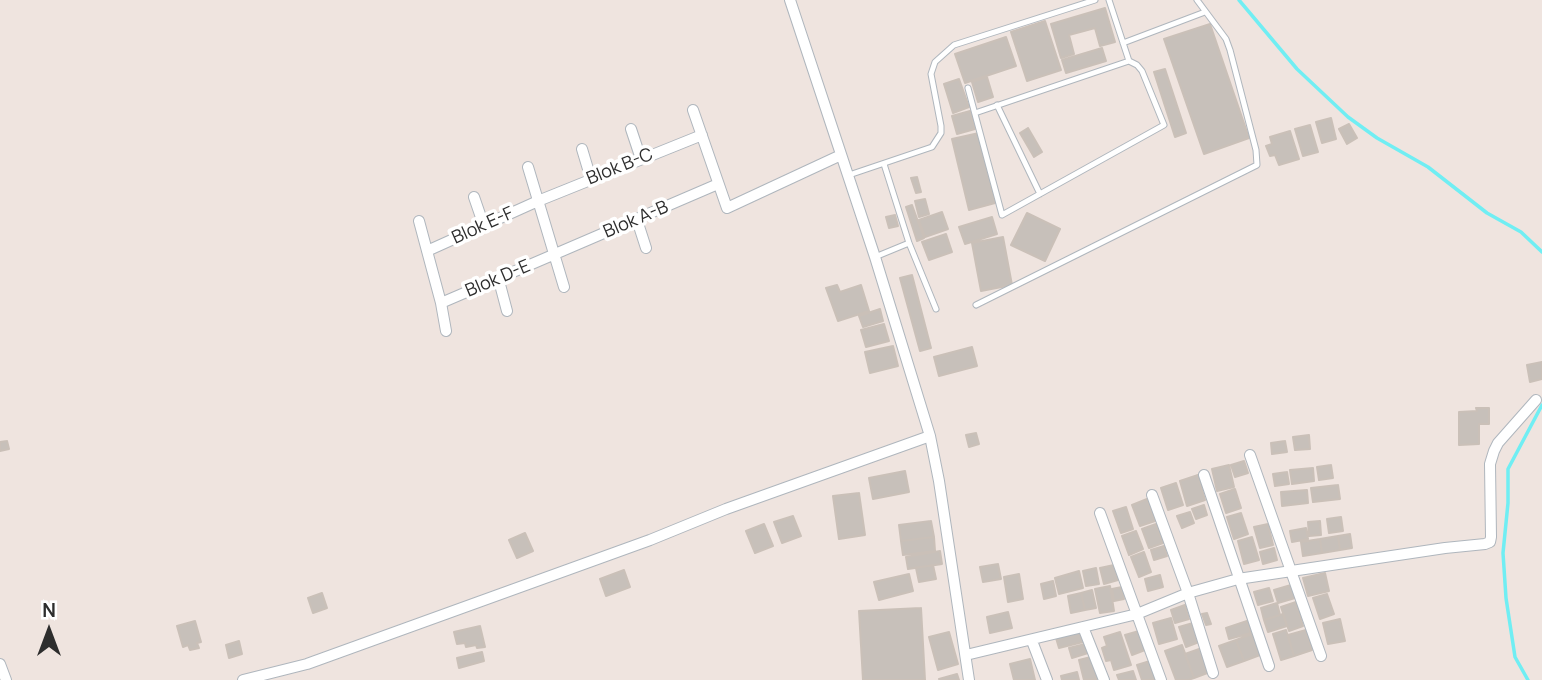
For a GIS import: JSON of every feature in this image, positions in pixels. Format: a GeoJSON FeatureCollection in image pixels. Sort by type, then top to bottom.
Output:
{"type":"FeatureCollection","features":[{"type":"Feature","properties":{"kind":"street"},"geometry":{"type":"LineString","coordinates":[[790,0],[876,257],[930,436],[970,680]]}},
{"type":"Feature","properties":{"kind":"street"},"geometry":{"type":"LineString","coordinates":[[693,110],[727,208],[841,155]]}},
{"type":"Feature","properties":{"kind":"street"},"geometry":{"type":"LineString","coordinates":[[631,130],[641,159]]}},
{"type":"Feature","properties":{"kind":"street","name":"Blok B-C"},"geometry":{"type":"LineString","coordinates":[[538,201],[702,135]]}},
{"type":"Feature","properties":{"kind":"street"},"geometry":{"type":"LineString","coordinates":[[582,149],[590,179]]}},
{"type":"Feature","properties":{"kind":"street"},"geometry":{"type":"LineString","coordinates":[[528,167],[564,287]]}},
{"type":"Feature","properties":{"kind":"street","name":"Blok A-B"},"geometry":{"type":"LineString","coordinates":[[554,255],[718,184]]}},
{"type":"Feature","properties":{"kind":"street"},"geometry":{"type":"LineString","coordinates":[[474,197],[484,226]]}},
{"type":"Feature","properties":{"kind":"street","name":"Blok E-F"},"geometry":{"type":"LineString","coordinates":[[427,251],[538,201]]}},
{"type":"Feature","properties":{"kind":"street"},"geometry":{"type":"LineString","coordinates":[[637,220],[646,248]]}},
{"type":"Feature","properties":{"kind":"street"},"geometry":{"type":"LineString","coordinates":[[419,221],[446,331]]}},
{"type":"Feature","properties":{"kind":"street","name":"Blok D-E"},"geometry":{"type":"LineString","coordinates":[[441,303],[554,255]]}},
{"type":"Feature","properties":{"kind":"street"},"geometry":{"type":"LineString","coordinates":[[498,277],[507,311]]}},
{"type":"Feature","properties":{"kind":"street"},"geometry":{"type":"LineString","coordinates":[[966,655],[1137,614],[1188,593],[1238,579],[1481,545],[1490,541],[1490,464],[1494,451],[1536,400]]}},
{"type":"Feature","properties":{"kind":"street"},"geometry":{"type":"LineString","coordinates":[[243,680],[307,664],[930,436]]}},
{"type":"Feature","properties":{"kind":"street"},"geometry":{"type":"LineString","coordinates":[[1250,455],[1321,656]]}},
{"type":"Feature","properties":{"kind":"street"},"geometry":{"type":"LineString","coordinates":[[1204,475],[1269,666]]}},
{"type":"Feature","properties":{"kind":"street"},"geometry":{"type":"LineString","coordinates":[[1152,495],[1188,593],[1213,673]]}},
{"type":"Feature","properties":{"kind":"street"},"geometry":{"type":"LineString","coordinates":[[1100,513],[1161,680]]}},
{"type":"Feature","properties":{"kind":"street"},"geometry":{"type":"LineString","coordinates":[[1083,627],[1104,680]]}},
{"type":"Feature","properties":{"kind":"street"},"geometry":{"type":"LineString","coordinates":[[1032,641],[1047,680]]}},
{"type":"Feature","properties":{"kind":"street"},"geometry":{"type":"LineString","coordinates":[[0,664],[6,680]]}},
{"type":"Feature","properties":{"kind":"lane"},"geometry":{"type":"LineString","coordinates":[[849,175],[932,146],[938,139],[941,127],[931,74],[935,62],[954,46],[1095,0]]}},
{"type":"Feature","properties":{"kind":"lane"},"geometry":{"type":"LineString","coordinates":[[1109,0],[1129,61]]}},
{"type":"Feature","properties":{"kind":"lane"},"geometry":{"type":"LineString","coordinates":[[976,305],[1257,165],[1256,150],[1226,39],[1196,0]]}},
{"type":"Feature","properties":{"kind":"lane"},"geometry":{"type":"LineString","coordinates":[[1123,43],[1205,12]]}},
{"type":"Feature","properties":{"kind":"lane"},"geometry":{"type":"LineString","coordinates":[[968,88],[1002,215],[1164,125],[1142,71],[1129,61],[975,113]]}},
{"type":"Feature","properties":{"kind":"lane"},"geometry":{"type":"LineString","coordinates":[[997,105],[1040,194]]}},
{"type":"Feature","properties":{"kind":"lane"},"geometry":{"type":"LineString","coordinates":[[884,164],[909,243],[936,309]]}},
{"type":"Feature","properties":{"kind":"lane"},"geometry":{"type":"LineString","coordinates":[[876,257],[909,243]]}},
{"type":"Feature","properties":{"kind":"building"},"geometry":{"type":"Polygon","coordinates":[[[1105,8],[1115,42],[1100,46],[1095,28],[1069,35],[1074,54],[1061,58],[1051,24],[1105,8]]]}},
{"type":"Feature","properties":{"kind":"building"},"geometry":{"type":"Polygon","coordinates":[[[1045,21],[1061,70],[1027,81],[1011,32],[1045,21]]]}},
{"type":"Feature","properties":{"kind":"building"},"geometry":{"type":"Polygon","coordinates":[[[1210,24],[1249,138],[1204,154],[1164,39],[1210,24]]]}},
{"type":"Feature","properties":{"kind":"building"},"geometry":{"type":"Polygon","coordinates":[[[1006,37],[1016,66],[965,83],[955,54],[1006,37]]]}},
{"type":"Feature","properties":{"kind":"building"},"geometry":{"type":"Polygon","coordinates":[[[1102,48],[1106,61],[1066,73],[1062,60],[1102,48]]]}},
{"type":"Feature","properties":{"kind":"building"},"geometry":{"type":"Polygon","coordinates":[[[1165,69],[1186,133],[1175,137],[1154,72],[1165,69]]]}},
{"type":"Feature","properties":{"kind":"building"},"geometry":{"type":"Polygon","coordinates":[[[987,77],[993,97],[978,102],[972,82],[987,77]]]}},
{"type":"Feature","properties":{"kind":"building"},"geometry":{"type":"Polygon","coordinates":[[[959,79],[969,107],[953,113],[944,84],[959,79]]]}},
{"type":"Feature","properties":{"kind":"building"},"geometry":{"type":"Polygon","coordinates":[[[970,111],[975,129],[957,134],[952,116],[970,111]]]}},
{"type":"Feature","properties":{"kind":"building"},"geometry":{"type":"Polygon","coordinates":[[[1331,118],[1336,139],[1322,143],[1316,122],[1331,118]]]}},
{"type":"Feature","properties":{"kind":"building"},"geometry":{"type":"Polygon","coordinates":[[[1349,124],[1357,138],[1347,144],[1339,129],[1349,124]]]}},
{"type":"Feature","properties":{"kind":"building"},"geometry":{"type":"Polygon","coordinates":[[[1310,125],[1318,152],[1303,156],[1295,129],[1310,125]]]}},
{"type":"Feature","properties":{"kind":"building"},"geometry":{"type":"Polygon","coordinates":[[[1028,128],[1042,152],[1034,157],[1020,133],[1028,128]]]}},
{"type":"Feature","properties":{"kind":"building"},"geometry":{"type":"Polygon","coordinates":[[[1290,131],[1299,159],[1279,165],[1275,155],[1270,156],[1266,146],[1272,144],[1270,137],[1290,131]]]}},
{"type":"Feature","properties":{"kind":"building"},"geometry":{"type":"Polygon","coordinates":[[[979,133],[995,203],[969,210],[952,139],[979,133]]]}},
{"type":"Feature","properties":{"kind":"building"},"geometry":{"type":"Polygon","coordinates":[[[917,177],[921,192],[916,193],[911,178],[917,177]]]}},
{"type":"Feature","properties":{"kind":"building"},"geometry":{"type":"Polygon","coordinates":[[[925,199],[929,214],[919,217],[915,201],[925,199]]]}},
{"type":"Feature","properties":{"kind":"building"},"geometry":{"type":"Polygon","coordinates":[[[912,205],[924,238],[917,241],[906,207],[912,205]]]}},
{"type":"Feature","properties":{"kind":"building"},"geometry":{"type":"Polygon","coordinates":[[[942,212],[948,229],[925,237],[919,220],[942,212]]]}},
{"type":"Feature","properties":{"kind":"building"},"geometry":{"type":"Polygon","coordinates":[[[1027,213],[1060,229],[1045,261],[1011,245],[1027,213]]]}},
{"type":"Feature","properties":{"kind":"building"},"geometry":{"type":"Polygon","coordinates":[[[895,215],[898,226],[889,228],[886,217],[895,215]]]}},
{"type":"Feature","properties":{"kind":"building"},"geometry":{"type":"Polygon","coordinates":[[[992,217],[997,234],[965,244],[959,227],[992,217]]]}},
{"type":"Feature","properties":{"kind":"building"},"geometry":{"type":"Polygon","coordinates":[[[946,234],[952,252],[929,260],[922,242],[946,234]]]}},
{"type":"Feature","properties":{"kind":"building"},"geometry":{"type":"Polygon","coordinates":[[[1003,237],[1012,285],[981,291],[972,243],[1003,237]]]}},
{"type":"Feature","properties":{"kind":"building"},"geometry":{"type":"Polygon","coordinates":[[[912,275],[931,348],[920,351],[900,278],[912,275]]]}},
{"type":"Feature","properties":{"kind":"building"},"geometry":{"type":"Polygon","coordinates":[[[837,285],[840,292],[861,285],[869,311],[838,321],[826,288],[837,285]]]}},
{"type":"Feature","properties":{"kind":"building"},"geometry":{"type":"Polygon","coordinates":[[[880,309],[883,321],[863,327],[859,316],[880,309]]]}},
{"type":"Feature","properties":{"kind":"building"},"geometry":{"type":"Polygon","coordinates":[[[884,324],[889,341],[866,347],[861,330],[884,324]]]}},
{"type":"Feature","properties":{"kind":"building"},"geometry":{"type":"Polygon","coordinates":[[[893,346],[898,366],[870,373],[865,352],[893,346]]]}},
{"type":"Feature","properties":{"kind":"building"},"geometry":{"type":"Polygon","coordinates":[[[972,347],[977,366],[939,376],[934,357],[972,347]]]}},
{"type":"Feature","properties":{"kind":"building"},"geometry":{"type":"Polygon","coordinates":[[[1542,362],[1542,379],[1530,382],[1527,365],[1542,362]]]}},
{"type":"Feature","properties":{"kind":"building"},"geometry":{"type":"Polygon","coordinates":[[[1476,408],[1489,408],[1489,424],[1479,424],[1479,444],[1459,445],[1459,412],[1477,411],[1476,408]]]}},
{"type":"Feature","properties":{"kind":"building"},"geometry":{"type":"Polygon","coordinates":[[[976,433],[979,444],[969,447],[966,435],[976,433]]]}},
{"type":"Feature","properties":{"kind":"building"},"geometry":{"type":"Polygon","coordinates":[[[1309,435],[1310,449],[1295,450],[1293,437],[1309,435]]]}},
{"type":"Feature","properties":{"kind":"building"},"geometry":{"type":"Polygon","coordinates":[[[7,441],[9,449],[0,451],[0,442],[7,441]]]}},
{"type":"Feature","properties":{"kind":"building"},"geometry":{"type":"Polygon","coordinates":[[[1285,441],[1287,452],[1272,454],[1271,443],[1285,441]]]}},
{"type":"Feature","properties":{"kind":"building"},"geometry":{"type":"Polygon","coordinates":[[[1244,461],[1248,473],[1235,477],[1231,465],[1244,461]]]}},
{"type":"Feature","properties":{"kind":"building"},"geometry":{"type":"Polygon","coordinates":[[[1229,465],[1234,487],[1217,491],[1212,469],[1229,465]]]}},
{"type":"Feature","properties":{"kind":"building"},"geometry":{"type":"Polygon","coordinates":[[[1331,465],[1333,478],[1319,480],[1317,467],[1331,465]]]}},
{"type":"Feature","properties":{"kind":"building"},"geometry":{"type":"Polygon","coordinates":[[[1313,468],[1314,481],[1292,484],[1290,470],[1313,468]]]}},
{"type":"Feature","properties":{"kind":"building"},"geometry":{"type":"Polygon","coordinates":[[[905,471],[909,492],[873,499],[869,478],[905,471]]]}},
{"type":"Feature","properties":{"kind":"building"},"geometry":{"type":"Polygon","coordinates":[[[1287,472],[1289,484],[1275,486],[1273,474],[1287,472]]]}},
{"type":"Feature","properties":{"kind":"building"},"geometry":{"type":"Polygon","coordinates":[[[1198,475],[1205,500],[1187,506],[1180,481],[1198,475]]]}},
{"type":"Feature","properties":{"kind":"building"},"geometry":{"type":"Polygon","coordinates":[[[1176,483],[1183,505],[1168,510],[1161,488],[1176,483]]]}},
{"type":"Feature","properties":{"kind":"building"},"geometry":{"type":"Polygon","coordinates":[[[1338,485],[1340,499],[1313,502],[1311,488],[1338,485]]]}},
{"type":"Feature","properties":{"kind":"building"},"geometry":{"type":"Polygon","coordinates":[[[1235,489],[1241,508],[1226,513],[1220,494],[1235,489]]]}},
{"type":"Feature","properties":{"kind":"building"},"geometry":{"type":"Polygon","coordinates":[[[1307,490],[1308,503],[1282,506],[1281,492],[1307,490]]]}},
{"type":"Feature","properties":{"kind":"building"},"geometry":{"type":"Polygon","coordinates":[[[859,493],[865,535],[839,539],[833,496],[859,493]]]}},
{"type":"Feature","properties":{"kind":"building"},"geometry":{"type":"Polygon","coordinates":[[[1147,499],[1155,521],[1140,526],[1132,505],[1147,499]]]}},
{"type":"Feature","properties":{"kind":"building"},"geometry":{"type":"Polygon","coordinates":[[[1204,505],[1207,515],[1196,519],[1192,509],[1204,505]]]}},
{"type":"Feature","properties":{"kind":"building"},"geometry":{"type":"Polygon","coordinates":[[[1126,507],[1133,529],[1121,533],[1113,511],[1126,507]]]}},
{"type":"Feature","properties":{"kind":"building"},"geometry":{"type":"Polygon","coordinates":[[[1190,512],[1194,523],[1182,528],[1177,516],[1190,512]]]}},
{"type":"Feature","properties":{"kind":"building"},"geometry":{"type":"Polygon","coordinates":[[[1241,513],[1248,534],[1234,539],[1227,517],[1241,513]]]}},
{"type":"Feature","properties":{"kind":"building"},"geometry":{"type":"Polygon","coordinates":[[[793,516],[801,536],[782,543],[774,522],[793,516]]]}},
{"type":"Feature","properties":{"kind":"building"},"geometry":{"type":"Polygon","coordinates":[[[1341,517],[1343,531],[1329,533],[1327,519],[1341,517]]]}},
{"type":"Feature","properties":{"kind":"building"},"geometry":{"type":"Polygon","coordinates":[[[931,521],[934,537],[901,541],[899,525],[931,521]]]}},
{"type":"Feature","properties":{"kind":"building"},"geometry":{"type":"Polygon","coordinates":[[[1320,521],[1321,535],[1309,536],[1308,522],[1320,521]]]}},
{"type":"Feature","properties":{"kind":"building"},"geometry":{"type":"Polygon","coordinates":[[[764,524],[773,546],[755,553],[746,531],[764,524]]]}},
{"type":"Feature","properties":{"kind":"building"},"geometry":{"type":"Polygon","coordinates":[[[1156,524],[1163,543],[1149,548],[1142,529],[1156,524]]]}},
{"type":"Feature","properties":{"kind":"building"},"geometry":{"type":"Polygon","coordinates":[[[1268,524],[1273,545],[1260,548],[1254,527],[1268,524]]]}},
{"type":"Feature","properties":{"kind":"building"},"geometry":{"type":"Polygon","coordinates":[[[1306,528],[1308,539],[1292,542],[1290,531],[1306,528]]]}},
{"type":"Feature","properties":{"kind":"building"},"geometry":{"type":"Polygon","coordinates":[[[1136,531],[1143,549],[1129,555],[1122,536],[1136,531]]]}},
{"type":"Feature","properties":{"kind":"building"},"geometry":{"type":"Polygon","coordinates":[[[525,533],[533,551],[517,558],[509,540],[525,533]]]}},
{"type":"Feature","properties":{"kind":"building"},"geometry":{"type":"Polygon","coordinates":[[[1350,534],[1352,548],[1340,550],[1338,536],[1350,534]]]}},
{"type":"Feature","properties":{"kind":"building"},"geometry":{"type":"Polygon","coordinates":[[[1338,536],[1340,550],[1322,553],[1320,539],[1338,536]]]}},
{"type":"Feature","properties":{"kind":"building"},"geometry":{"type":"Polygon","coordinates":[[[934,537],[935,551],[903,555],[901,541],[934,537]]]}},
{"type":"Feature","properties":{"kind":"building"},"geometry":{"type":"Polygon","coordinates":[[[1252,537],[1259,560],[1244,564],[1238,541],[1252,537]]]}},
{"type":"Feature","properties":{"kind":"building"},"geometry":{"type":"Polygon","coordinates":[[[1320,539],[1322,553],[1303,556],[1301,542],[1320,539]]]}},
{"type":"Feature","properties":{"kind":"building"},"geometry":{"type":"Polygon","coordinates":[[[1164,546],[1167,556],[1154,560],[1151,550],[1164,546]]]}},
{"type":"Feature","properties":{"kind":"building"},"geometry":{"type":"Polygon","coordinates":[[[1274,548],[1277,560],[1263,564],[1260,552],[1274,548]]]}},
{"type":"Feature","properties":{"kind":"building"},"geometry":{"type":"Polygon","coordinates":[[[940,551],[942,564],[908,569],[906,557],[940,551]]]}},
{"type":"Feature","properties":{"kind":"building"},"geometry":{"type":"Polygon","coordinates":[[[1144,552],[1151,572],[1139,577],[1131,557],[1144,552]]]}},
{"type":"Feature","properties":{"kind":"building"},"geometry":{"type":"Polygon","coordinates":[[[998,564],[1001,579],[983,582],[980,567],[998,564]]]}},
{"type":"Feature","properties":{"kind":"building"},"geometry":{"type":"Polygon","coordinates":[[[933,565],[936,579],[919,582],[916,568],[933,565]]]}},
{"type":"Feature","properties":{"kind":"building"},"geometry":{"type":"Polygon","coordinates":[[[1114,565],[1118,580],[1104,584],[1100,568],[1114,565]]]}},
{"type":"Feature","properties":{"kind":"building"},"geometry":{"type":"Polygon","coordinates":[[[1096,568],[1099,584],[1086,586],[1083,571],[1096,568]]]}},
{"type":"Feature","properties":{"kind":"building"},"geometry":{"type":"Polygon","coordinates":[[[624,570],[630,587],[606,596],[600,579],[624,570]]]}},
{"type":"Feature","properties":{"kind":"building"},"geometry":{"type":"Polygon","coordinates":[[[1079,571],[1083,588],[1059,594],[1055,578],[1079,571]]]}},
{"type":"Feature","properties":{"kind":"building"},"geometry":{"type":"Polygon","coordinates":[[[1325,573],[1329,591],[1308,596],[1303,578],[1325,573]]]}},
{"type":"Feature","properties":{"kind":"building"},"geometry":{"type":"Polygon","coordinates":[[[909,574],[913,591],[879,600],[874,582],[909,574]]]}},
{"type":"Feature","properties":{"kind":"building"},"geometry":{"type":"Polygon","coordinates":[[[1019,574],[1023,599],[1008,602],[1004,577],[1019,574]]]}},
{"type":"Feature","properties":{"kind":"building"},"geometry":{"type":"Polygon","coordinates":[[[1160,575],[1163,587],[1148,591],[1145,579],[1160,575]]]}},
{"type":"Feature","properties":{"kind":"building"},"geometry":{"type":"Polygon","coordinates":[[[1053,581],[1056,596],[1044,599],[1041,584],[1053,581]]]}},
{"type":"Feature","properties":{"kind":"building"},"geometry":{"type":"Polygon","coordinates":[[[1291,585],[1295,598],[1278,603],[1274,590],[1291,585]]]}},
{"type":"Feature","properties":{"kind":"building"},"geometry":{"type":"Polygon","coordinates":[[[1110,586],[1114,611],[1100,613],[1095,589],[1110,586]]]}},
{"type":"Feature","properties":{"kind":"building"},"geometry":{"type":"Polygon","coordinates":[[[1122,587],[1124,599],[1114,601],[1112,589],[1122,587]]]}},
{"type":"Feature","properties":{"kind":"building"},"geometry":{"type":"Polygon","coordinates":[[[1269,588],[1273,601],[1258,605],[1254,592],[1269,588]]]}},
{"type":"Feature","properties":{"kind":"building"},"geometry":{"type":"Polygon","coordinates":[[[1092,590],[1096,608],[1085,610],[1081,593],[1092,590]]]}},
{"type":"Feature","properties":{"kind":"building"},"geometry":{"type":"Polygon","coordinates":[[[322,593],[327,608],[313,613],[308,598],[322,593]]]}},
{"type":"Feature","properties":{"kind":"building"},"geometry":{"type":"Polygon","coordinates":[[[1081,593],[1085,610],[1071,613],[1068,596],[1081,593]]]}},
{"type":"Feature","properties":{"kind":"building"},"geometry":{"type":"Polygon","coordinates":[[[1327,594],[1334,614],[1320,619],[1313,598],[1327,594]]]}},
{"type":"Feature","properties":{"kind":"building"},"geometry":{"type":"Polygon","coordinates":[[[1296,602],[1303,626],[1289,631],[1281,607],[1296,602]]]}},
{"type":"Feature","properties":{"kind":"building"},"geometry":{"type":"Polygon","coordinates":[[[1277,603],[1280,615],[1264,620],[1261,608],[1277,603]]]}},
{"type":"Feature","properties":{"kind":"building"},"geometry":{"type":"Polygon","coordinates":[[[1185,605],[1189,619],[1175,623],[1171,610],[1185,605]]]}},
{"type":"Feature","properties":{"kind":"building"},"geometry":{"type":"Polygon","coordinates":[[[921,608],[925,680],[863,680],[859,611],[921,608]]]}},
{"type":"Feature","properties":{"kind":"building"},"geometry":{"type":"Polygon","coordinates":[[[1008,612],[1012,628],[990,633],[987,617],[1008,612]]]}},
{"type":"Feature","properties":{"kind":"building"},"geometry":{"type":"Polygon","coordinates":[[[1207,613],[1211,624],[1206,625],[1202,614],[1207,613]]]}},
{"type":"Feature","properties":{"kind":"building"},"geometry":{"type":"Polygon","coordinates":[[[1283,614],[1287,626],[1268,632],[1264,620],[1283,614]]]}},
{"type":"Feature","properties":{"kind":"building"},"geometry":{"type":"Polygon","coordinates":[[[1171,618],[1177,639],[1159,644],[1153,623],[1171,618]]]}},
{"type":"Feature","properties":{"kind":"building"},"geometry":{"type":"Polygon","coordinates":[[[1340,619],[1345,641],[1328,644],[1323,623],[1340,619]]]}},
{"type":"Feature","properties":{"kind":"building"},"geometry":{"type":"Polygon","coordinates":[[[195,621],[201,642],[197,643],[199,648],[190,650],[188,645],[183,647],[177,626],[195,621]]]}},
{"type":"Feature","properties":{"kind":"building"},"geometry":{"type":"Polygon","coordinates":[[[1247,621],[1251,633],[1229,639],[1226,628],[1247,621]]]}},
{"type":"Feature","properties":{"kind":"building"},"geometry":{"type":"Polygon","coordinates":[[[1193,623],[1199,642],[1186,647],[1179,627],[1193,623]]]}},
{"type":"Feature","properties":{"kind":"building"},"geometry":{"type":"Polygon","coordinates":[[[480,626],[485,647],[457,644],[454,632],[480,626]]]}},
{"type":"Feature","properties":{"kind":"building"},"geometry":{"type":"Polygon","coordinates":[[[1286,630],[1294,656],[1281,660],[1273,634],[1286,630]]]}},
{"type":"Feature","properties":{"kind":"building"},"geometry":{"type":"Polygon","coordinates":[[[1306,630],[1312,650],[1294,656],[1288,635],[1306,630]]]}},
{"type":"Feature","properties":{"kind":"building"},"geometry":{"type":"Polygon","coordinates":[[[1139,631],[1145,650],[1132,655],[1125,635],[1139,631]]]}},
{"type":"Feature","properties":{"kind":"building"},"geometry":{"type":"Polygon","coordinates":[[[949,632],[958,664],[938,670],[929,637],[949,632]]]}},
{"type":"Feature","properties":{"kind":"building"},"geometry":{"type":"Polygon","coordinates":[[[1080,632],[1083,642],[1059,648],[1056,638],[1080,632]]]}},
{"type":"Feature","properties":{"kind":"building"},"geometry":{"type":"Polygon","coordinates":[[[1120,632],[1131,665],[1114,670],[1111,660],[1106,661],[1102,648],[1107,646],[1104,637],[1120,632]]]}},
{"type":"Feature","properties":{"kind":"building"},"geometry":{"type":"Polygon","coordinates":[[[1252,634],[1260,655],[1244,661],[1236,640],[1252,634]]]}},
{"type":"Feature","properties":{"kind":"building"},"geometry":{"type":"Polygon","coordinates":[[[1236,640],[1244,661],[1227,667],[1219,646],[1236,640]]]}},
{"type":"Feature","properties":{"kind":"building"},"geometry":{"type":"Polygon","coordinates":[[[239,641],[242,654],[229,658],[226,645],[239,641]]]}},
{"type":"Feature","properties":{"kind":"building"},"geometry":{"type":"Polygon","coordinates":[[[1085,644],[1088,653],[1072,658],[1069,648],[1085,644]]]}},
{"type":"Feature","properties":{"kind":"building"},"geometry":{"type":"Polygon","coordinates":[[[1182,645],[1194,678],[1176,680],[1165,651],[1182,645]]]}},
{"type":"Feature","properties":{"kind":"building"},"geometry":{"type":"Polygon","coordinates":[[[1202,648],[1210,672],[1194,678],[1185,654],[1202,648]]]}},
{"type":"Feature","properties":{"kind":"building"},"geometry":{"type":"Polygon","coordinates":[[[482,652],[484,661],[459,668],[457,658],[482,652]]]}},
{"type":"Feature","properties":{"kind":"building"},"geometry":{"type":"Polygon","coordinates":[[[1091,657],[1097,679],[1084,680],[1079,660],[1091,657]]]}},
{"type":"Feature","properties":{"kind":"building"},"geometry":{"type":"Polygon","coordinates":[[[1030,659],[1035,680],[1014,680],[1010,664],[1030,659]]]}},
{"type":"Feature","properties":{"kind":"building"},"geometry":{"type":"Polygon","coordinates":[[[1150,661],[1156,680],[1142,680],[1137,665],[1150,661]]]}},
{"type":"Feature","properties":{"kind":"building"},"geometry":{"type":"Polygon","coordinates":[[[1133,671],[1136,680],[1119,680],[1117,675],[1133,671]]]}},
{"type":"Feature","properties":{"kind":"building"},"geometry":{"type":"Polygon","coordinates":[[[1077,672],[1079,680],[1062,680],[1061,676],[1077,672]]]}},
{"type":"Feature","properties":{"kind":"building"},"geometry":{"type":"Polygon","coordinates":[[[957,674],[959,680],[939,679],[957,674]]]}},
{"type":"Feature","properties":{"kind":"waterway"},"geometry":{"type":"LineString","coordinates":[[1239,0],[1297,69],[1348,117],[1377,138],[1428,167],[1487,213],[1521,232],[1542,252]]}},
{"type":"Feature","properties":{"kind":"waterway"},"geometry":{"type":"LineString","coordinates":[[1528,680],[1515,657],[1506,598],[1503,553],[1508,469],[1542,405]]}}]}
